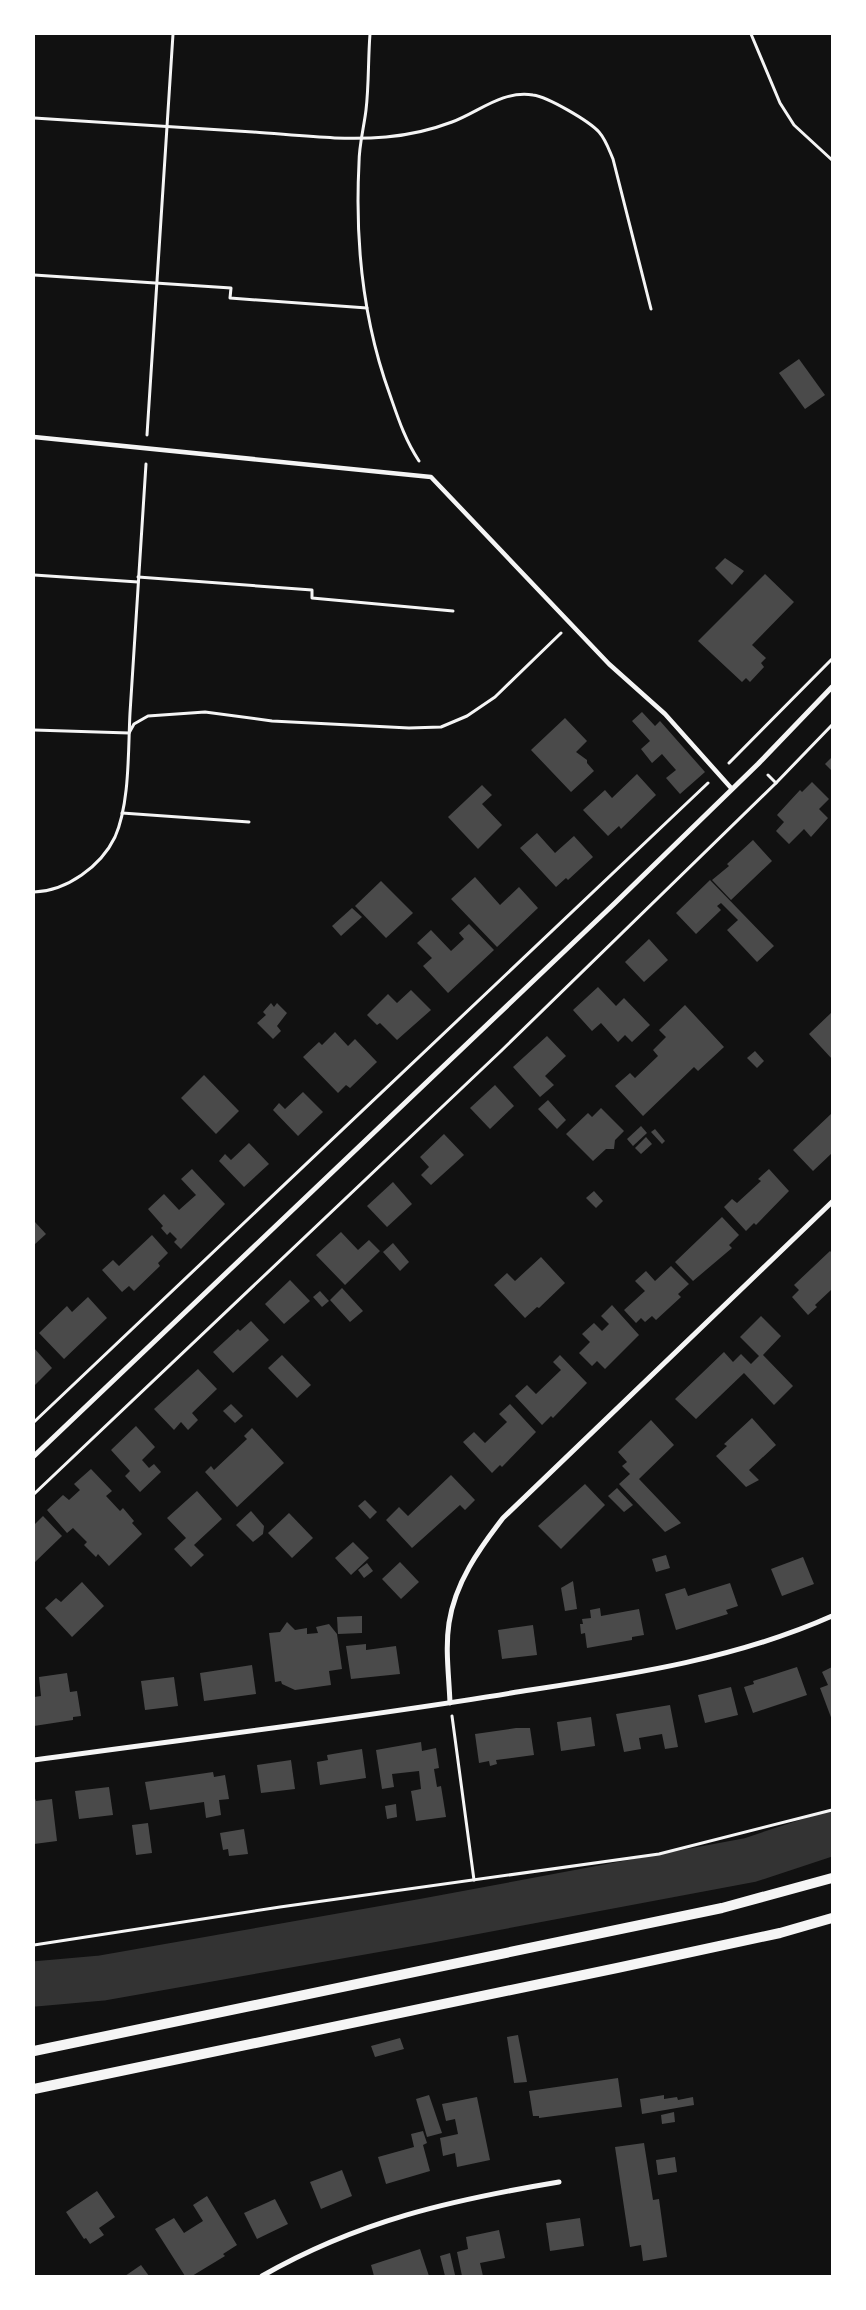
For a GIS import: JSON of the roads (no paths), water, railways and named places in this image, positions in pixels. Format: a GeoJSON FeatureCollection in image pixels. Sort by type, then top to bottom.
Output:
{"type":"FeatureCollection","features":[{"type":"Feature","properties":{"kind":"main road"},"geometry":{"type":"LineString","coordinates":[[34,2051],[712,1910],[832,1878]]}},
{"type":"Feature","properties":{"kind":"main road"},"geometry":{"type":"LineString","coordinates":[[34,2089],[617,1968],[780,1933],[832,1918]]}},
{"type":"Feature","properties":{"kind":"street"},"geometry":{"type":"LineString","coordinates":[[34,436],[431,477],[609,664],[665,714],[732,789]]}},
{"type":"Feature","properties":{"kind":"street"},"geometry":{"type":"LineString","coordinates":[[34,1456],[566,951],[732,789],[832,687]]}},
{"type":"Feature","properties":{"kind":"street"},"geometry":{"type":"LineString","coordinates":[[450,1703],[448,1641],[453,1607],[468,1569],[497,1525],[522,1497],[832,1202]]}},
{"type":"Feature","properties":{"kind":"street"},"geometry":{"type":"LineString","coordinates":[[34,1760],[450,1703],[618,1676],[683,1662],[772,1639],[832,1616]]}},
{"type":"Feature","properties":{"kind":"street"},"geometry":{"type":"LineString","coordinates":[[262,2276],[336,2238],[381,2222],[458,2200],[559,2182]]}},
{"type":"Feature","properties":{"kind":"waterway"},"geometry":{"type":"LineString","coordinates":[[34,1984],[102,1978],[425,1921],[750,1860],[832,1833]]}}]}
